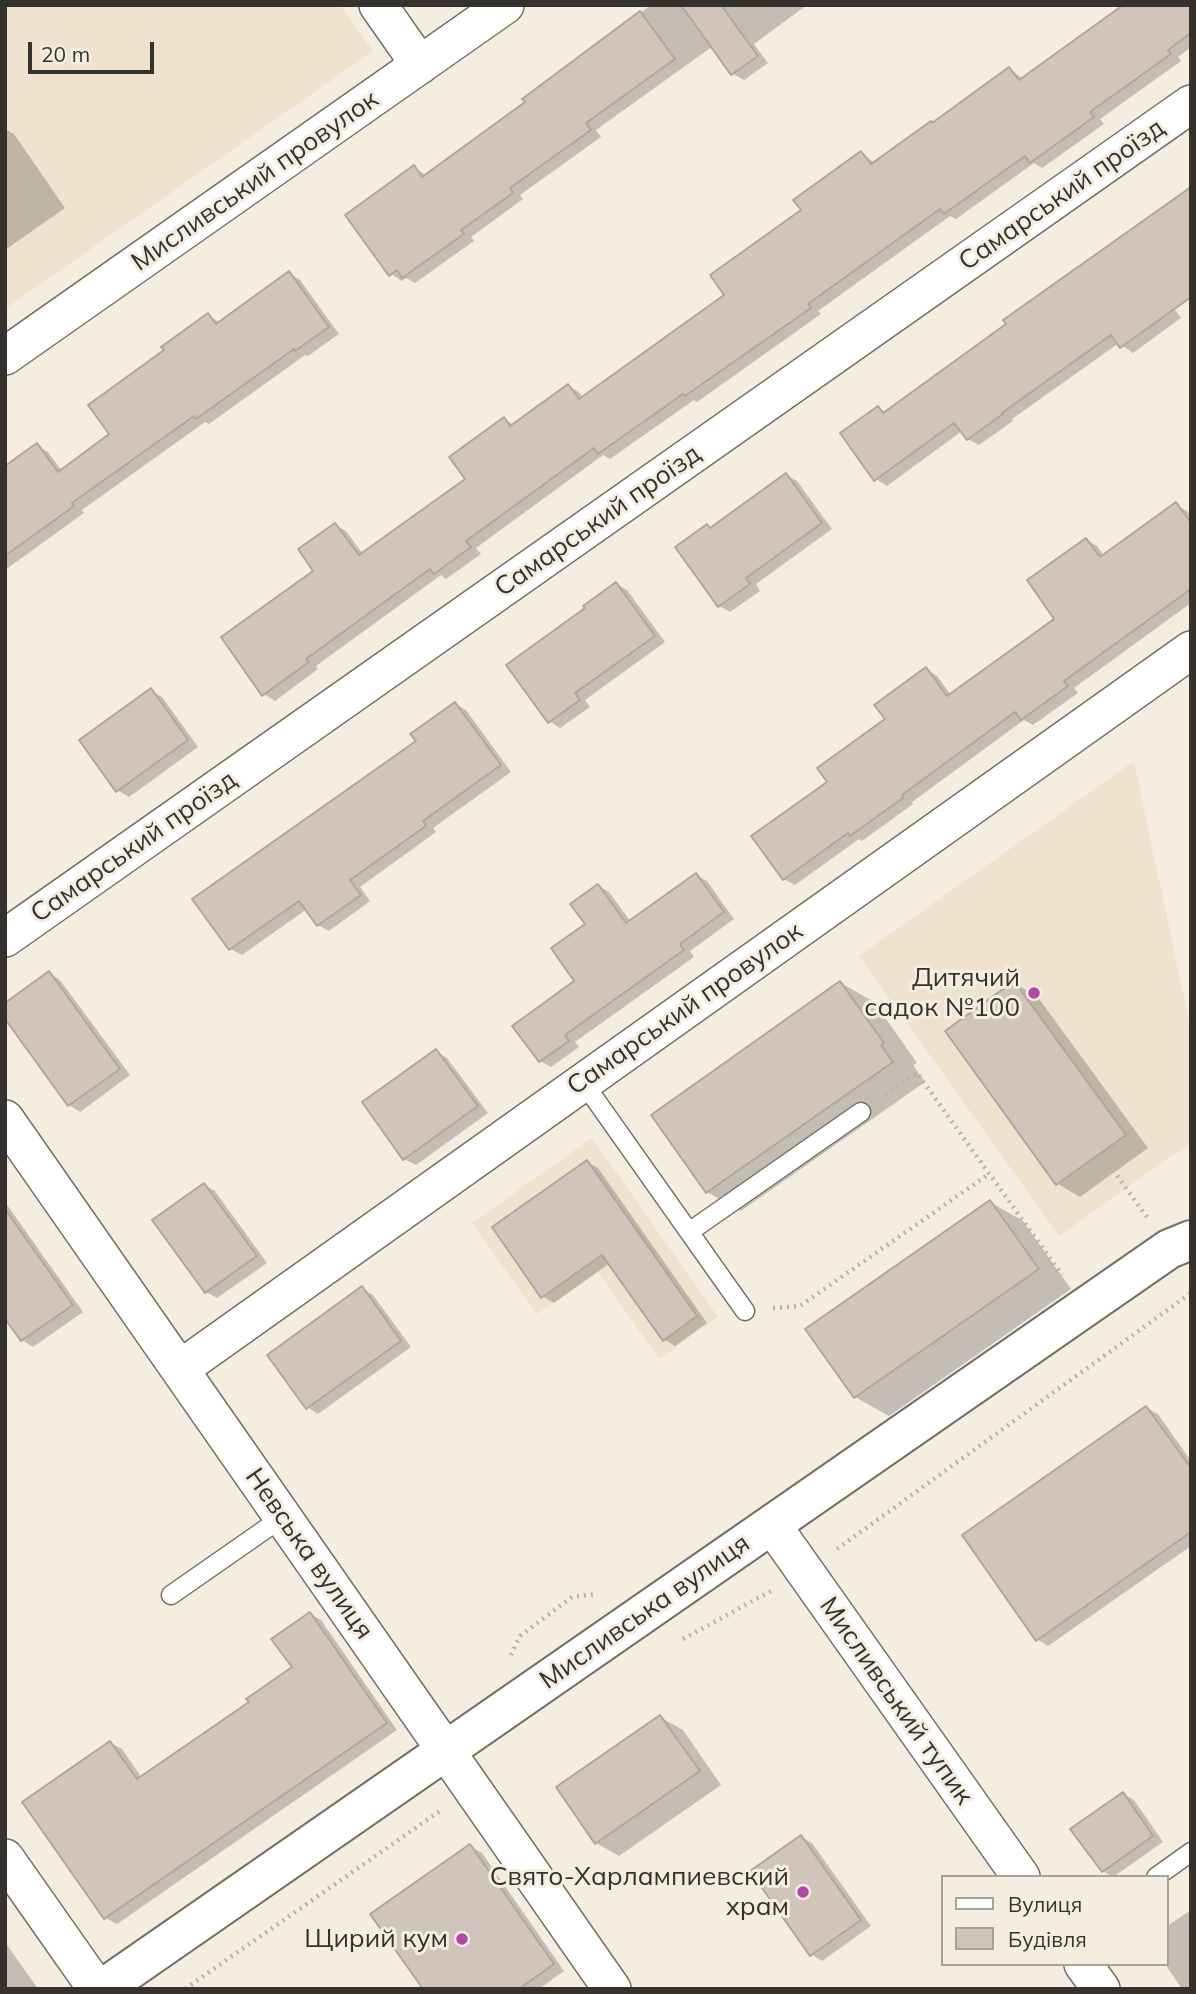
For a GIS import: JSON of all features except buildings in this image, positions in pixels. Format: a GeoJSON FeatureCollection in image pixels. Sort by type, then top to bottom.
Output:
{"type":"FeatureCollection","features":[{"type":"Feature","properties":{"kind":"street"},"geometry":{"type":"LineString","coordinates":[[378,5],[420,65]]}},
{"type":"Feature","properties":{"kind":"street","name":"Мисливський провулок"},"geometry":{"type":"LineString","coordinates":[[5,356],[505,5]]}},
{"type":"Feature","properties":{"kind":"street","name":"Самарський проїзд"},"geometry":{"type":"LineString","coordinates":[[5,938],[1191,104]]}},
{"type":"Feature","properties":{"kind":"street","name":"Самарський провулок"},"geometry":{"type":"LineString","coordinates":[[180,1369],[1191,650]]}},
{"type":"Feature","properties":{"kind":"street","name":"Невська вулиця"},"geometry":{"type":"LineString","coordinates":[[5,1119],[612,1989]]}},
{"type":"Feature","properties":{"kind":"street","name":"Мисливська вулиця"},"geometry":{"type":"LineString","coordinates":[[100,1989],[1169,1250],[1191,1240]]}},
{"type":"Feature","properties":{"kind":"street","name":"Мисливський тупик"},"geometry":{"type":"LineString","coordinates":[[772,1525],[1020,1875]]}},
{"type":"Feature","properties":{"kind":"street"},"geometry":{"type":"LineString","coordinates":[[5,1858],[100,1989]]}},
{"type":"Feature","properties":{"kind":"street"},"geometry":{"type":"LineString","coordinates":[[1084,1966],[1101,1989]]}},
{"type":"Feature","properties":{"kind":"lane"},"geometry":{"type":"LineString","coordinates":[[583,1082],[745,1311]]}},
{"type":"Feature","properties":{"kind":"lane"},"geometry":{"type":"LineString","coordinates":[[689,1232],[861,1112]]}},
{"type":"Feature","properties":{"kind":"lane"},"geometry":{"type":"LineString","coordinates":[[171,1595],[283,1517]]}},
{"type":"Feature","properties":{"kind":"lane"},"geometry":{"type":"LineString","coordinates":[[1159,1875],[1191,1852]]}},
{"type":"Feature","properties":{"kind":"path"},"geometry":{"type":"LineString","coordinates":[[861,1112],[916,1073],[1062,1275]]}},
{"type":"Feature","properties":{"kind":"path"},"geometry":{"type":"LineString","coordinates":[[1113,1170],[1147,1218]]}},
{"type":"Feature","properties":{"kind":"path"},"geometry":{"type":"LineString","coordinates":[[745,1311],[800,1306],[989,1174]]}},
{"type":"Feature","properties":{"kind":"path"},"geometry":{"type":"LineString","coordinates":[[674,1644],[805,1573],[1191,1293]]}},
{"type":"Feature","properties":{"kind":"path"},"geometry":{"type":"LineString","coordinates":[[185,1989],[441,1810]]}},
{"type":"Feature","properties":{"kind":"shaded area"},"geometry":{"type":"Polygon","coordinates":[[[5,5],[340,5],[373,51],[5,309],[5,5]]]}},
{"type":"Feature","properties":{"kind":"shaded area","name":"Дитячий садок №100"},"geometry":{"type":"Polygon","coordinates":[[[1134,761],[1191,1030],[1191,1142],[1059,1236],[859,956],[1134,761]]]}},
{"type":"Feature","properties":{"kind":"shaded area"},"geometry":{"type":"Polygon","coordinates":[[[592,1138],[718,1317],[659,1359],[598,1272],[537,1314],[472,1223],[592,1138]]]}},
{"type":"Feature","properties":{"kind":"place","name":"Дитячий садок №100"},"geometry":{"type":"Point","coordinates":[1034,993]}},
{"type":"Feature","properties":{"kind":"place","name":"Свято-Харлампиевский храм"},"geometry":{"type":"Point","coordinates":[803,1892]}},
{"type":"Feature","properties":{"kind":"place","name":"Щирий кум"},"geometry":{"type":"Point","coordinates":[462,1939]}}]}
